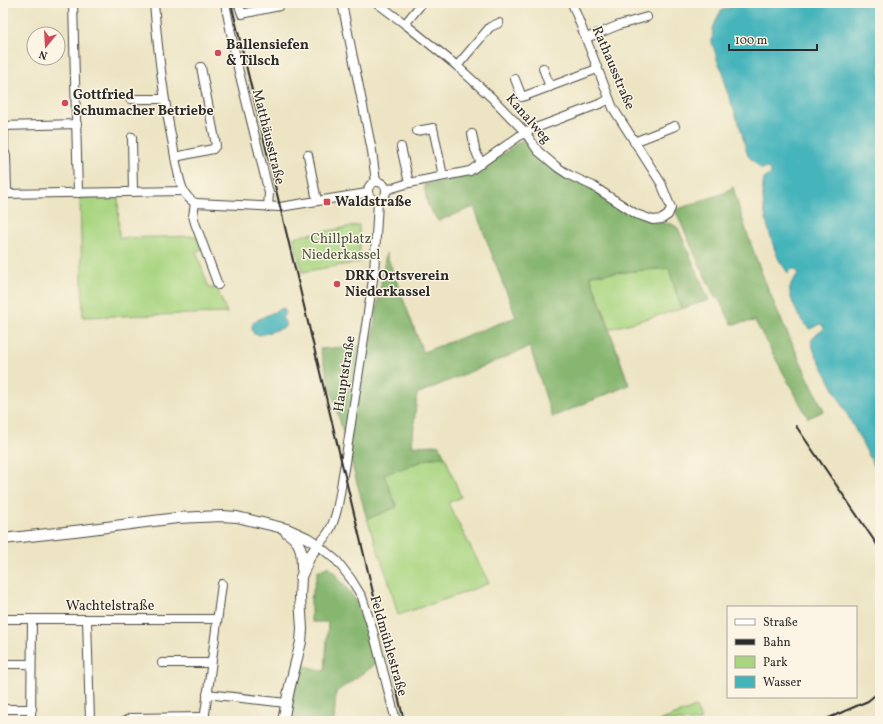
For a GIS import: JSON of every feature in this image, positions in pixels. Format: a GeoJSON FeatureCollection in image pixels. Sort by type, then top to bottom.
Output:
{"type":"FeatureCollection","features":[{"type":"Feature","properties":{"kind":"main road"},"geometry":{"type":"LineString","coordinates":[[3,539],[177,518],[222,516],[237,517],[296,532],[318,545],[310,556],[302,572]]}},
{"type":"Feature","properties":{"kind":"main road"},"geometry":{"type":"LineString","coordinates":[[276,526],[293,536],[299,542],[302,555],[300,597],[302,629],[301,642],[283,721]]}},
{"type":"Feature","properties":{"kind":"street"},"geometry":{"type":"LineString","coordinates":[[73,3],[78,193]]}},
{"type":"Feature","properties":{"kind":"street"},"geometry":{"type":"LineString","coordinates":[[154,3],[158,57],[164,99],[175,157],[184,191],[188,198],[195,203],[280,208],[367,193]]}},
{"type":"Feature","properties":{"kind":"street","name":"Matthäusstraße"},"geometry":{"type":"LineString","coordinates":[[225,3],[238,68],[269,193],[268,207]]}},
{"type":"Feature","properties":{"kind":"street"},"geometry":{"type":"LineString","coordinates":[[238,3],[242,14],[279,6],[278,3]]}},
{"type":"Feature","properties":{"kind":"street"},"geometry":{"type":"LineString","coordinates":[[342,3],[372,151],[376,182]]}},
{"type":"Feature","properties":{"kind":"street","name":"Kanalweg"},"geometry":{"type":"LineString","coordinates":[[376,3],[405,24],[457,66],[492,98],[525,132],[538,151],[557,167],[598,189],[621,206],[652,220],[662,220],[671,208]]}},
{"type":"Feature","properties":{"kind":"street"},"geometry":{"type":"LineString","coordinates":[[405,24],[422,3]]}},
{"type":"Feature","properties":{"kind":"street","name":"Rathausstraße"},"geometry":{"type":"LineString","coordinates":[[572,3],[609,99],[620,120],[661,184],[671,208]]}},
{"type":"Feature","properties":{"kind":"street"},"geometry":{"type":"LineString","coordinates":[[586,38],[620,25],[647,17]]}},
{"type":"Feature","properties":{"kind":"street"},"geometry":{"type":"LineString","coordinates":[[457,66],[490,27],[499,23]]}},
{"type":"Feature","properties":{"kind":"street"},"geometry":{"type":"LineString","coordinates":[[175,157],[213,149],[216,145],[216,138],[201,67]]}},
{"type":"Feature","properties":{"kind":"street"},"geometry":{"type":"LineString","coordinates":[[543,68],[550,87]]}},
{"type":"Feature","properties":{"kind":"street"},"geometry":{"type":"LineString","coordinates":[[515,79],[522,98],[597,69]]}},
{"type":"Feature","properties":{"kind":"street"},"geometry":{"type":"LineString","coordinates":[[130,100],[164,99]]}},
{"type":"Feature","properties":{"kind":"street"},"geometry":{"type":"LineString","coordinates":[[386,190],[409,183],[470,171],[525,132],[609,99]]}},
{"type":"Feature","properties":{"kind":"street"},"geometry":{"type":"LineString","coordinates":[[77,124],[3,126],[4,150],[6,156],[5,194],[184,191]]}},
{"type":"Feature","properties":{"kind":"street"},"geometry":{"type":"LineString","coordinates":[[634,142],[675,126]]}},
{"type":"Feature","properties":{"kind":"street"},"geometry":{"type":"LineString","coordinates":[[417,131],[433,128],[443,176]]}},
{"type":"Feature","properties":{"kind":"street"},"geometry":{"type":"LineString","coordinates":[[472,134],[475,150],[481,164]]}},
{"type":"Feature","properties":{"kind":"street"},"geometry":{"type":"LineString","coordinates":[[132,137],[133,192]]}},
{"type":"Feature","properties":{"kind":"street"},"geometry":{"type":"LineString","coordinates":[[401,147],[409,183]]}},
{"type":"Feature","properties":{"kind":"street"},"geometry":{"type":"LineString","coordinates":[[308,156],[317,201]]}},
{"type":"Feature","properties":{"kind":"street"},"geometry":{"type":"LineString","coordinates":[[376,182],[383,184],[386,190],[384,197],[378,201],[371,199],[367,193],[370,184],[376,182]]}},
{"type":"Feature","properties":{"kind":"street","name":"Hauptstraße"},"geometry":{"type":"LineString","coordinates":[[318,545],[328,533],[332,524],[344,469],[374,272],[378,201]]}},
{"type":"Feature","properties":{"kind":"street"},"geometry":{"type":"LineString","coordinates":[[195,203],[193,216],[218,285]]}},
{"type":"Feature","properties":{"kind":"street","name":"Feldmühlestraße"},"geometry":{"type":"LineString","coordinates":[[318,545],[337,561],[351,579],[362,597],[373,630],[396,721]]}},
{"type":"Feature","properties":{"kind":"street"},"geometry":{"type":"LineString","coordinates":[[125,721],[131,718],[204,719],[222,584]]}},
{"type":"Feature","properties":{"kind":"street","name":"Wachtelstraße"},"geometry":{"type":"LineString","coordinates":[[3,619],[217,619]]}},
{"type":"Feature","properties":{"kind":"street"},"geometry":{"type":"LineString","coordinates":[[31,721],[32,619]]}},
{"type":"Feature","properties":{"kind":"street"},"geometry":{"type":"LineString","coordinates":[[87,619],[90,721]]}},
{"type":"Feature","properties":{"kind":"street"},"geometry":{"type":"LineString","coordinates":[[162,663],[211,663]]}},
{"type":"Feature","properties":{"kind":"street"},"geometry":{"type":"LineString","coordinates":[[3,664],[31,664]]}},
{"type":"Feature","properties":{"kind":"street"},"geometry":{"type":"LineString","coordinates":[[207,694],[286,703]]}},
{"type":"Feature","properties":{"kind":"street"},"geometry":{"type":"LineString","coordinates":[[3,709],[32,709]]}},
{"type":"Feature","properties":{"kind":"green space"},"geometry":{"type":"Polygon","coordinates":[[[525,138],[534,151],[595,191],[652,222],[672,224],[678,228],[709,300],[681,309],[669,268],[590,275],[629,385],[552,417],[530,347],[417,394],[412,446],[439,445],[445,457],[431,458],[384,475],[397,507],[367,519],[320,349],[371,345],[386,253],[423,352],[516,317],[474,207],[438,221],[428,206],[424,185],[473,175],[525,138]]]}},
{"type":"Feature","properties":{"kind":"green space"},"geometry":{"type":"Polygon","coordinates":[[[733,187],[751,245],[773,301],[824,411],[808,418],[755,321],[732,324],[718,298],[715,298],[675,210],[724,193],[733,187]]]}},
{"type":"Feature","properties":{"kind":"green space"},"geometry":{"type":"Polygon","coordinates":[[[118,196],[119,238],[196,236],[202,249],[196,252],[209,288],[217,288],[227,313],[83,317],[80,198],[118,196]]]}},
{"type":"Feature","properties":{"kind":"green space","name":"Chillplatz Niederkassel"},"geometry":{"type":"Polygon","coordinates":[[[359,225],[360,262],[302,272],[294,237],[359,225]]]}},
{"type":"Feature","properties":{"kind":"green space"},"geometry":{"type":"Polygon","coordinates":[[[669,268],[681,309],[610,329],[590,275],[669,268]]]}},
{"type":"Feature","properties":{"kind":"green space"},"geometry":{"type":"Polygon","coordinates":[[[445,457],[461,497],[448,503],[489,583],[398,615],[390,585],[367,519],[397,506],[383,475],[431,458],[445,457]]]}},
{"type":"Feature","properties":{"kind":"green space"},"geometry":{"type":"Polygon","coordinates":[[[329,566],[358,603],[377,663],[336,692],[334,721],[289,720],[295,684],[302,665],[325,671],[328,622],[311,622],[311,598],[318,571],[329,566]]]}},
{"type":"Feature","properties":{"kind":"green space"},"geometry":{"type":"Polygon","coordinates":[[[696,707],[701,721],[659,721],[696,707]]]}},
{"type":"Feature","properties":{"kind":"water"},"geometry":{"type":"Polygon","coordinates":[[[736,3],[880,3],[880,477],[814,351],[811,341],[824,328],[820,324],[810,329],[799,316],[793,303],[790,291],[792,281],[798,273],[797,270],[792,269],[788,273],[779,260],[772,242],[766,220],[763,198],[764,179],[771,174],[771,172],[768,168],[761,169],[748,156],[741,130],[725,86],[723,72],[718,62],[712,42],[713,28],[719,14],[722,10],[734,6],[736,3]]]}},
{"type":"Feature","properties":{"kind":"water"},"geometry":{"type":"Polygon","coordinates":[[[282,308],[286,313],[282,318],[286,323],[286,326],[260,335],[254,334],[252,327],[255,321],[282,308]]]}},
{"type":"Feature","properties":{"kind":"railway"},"geometry":{"type":"LineString","coordinates":[[231,3],[404,721]]}},
{"type":"Feature","properties":{"kind":"railway"},"geometry":{"type":"LineString","coordinates":[[796,426],[880,549]]}},
{"type":"Feature","properties":{"kind":"railway"},"geometry":{"type":"LineString","coordinates":[[822,721],[868,701],[880,691]]}},
{"type":"Feature","properties":{"kind":"place","name":"Ballensiefen & Tilsch"},"geometry":{"type":"Point","coordinates":[218,53]}},
{"type":"Feature","properties":{"kind":"place","name":"Gottfried Schumacher Betriebe"},"geometry":{"type":"Point","coordinates":[65,103]}},
{"type":"Feature","properties":{"kind":"place","name":"Waldstraße"},"geometry":{"type":"Point","coordinates":[327,202]}},
{"type":"Feature","properties":{"kind":"place","name":"DRK Ortsverein Niederkassel"},"geometry":{"type":"Point","coordinates":[337,284]}}]}
